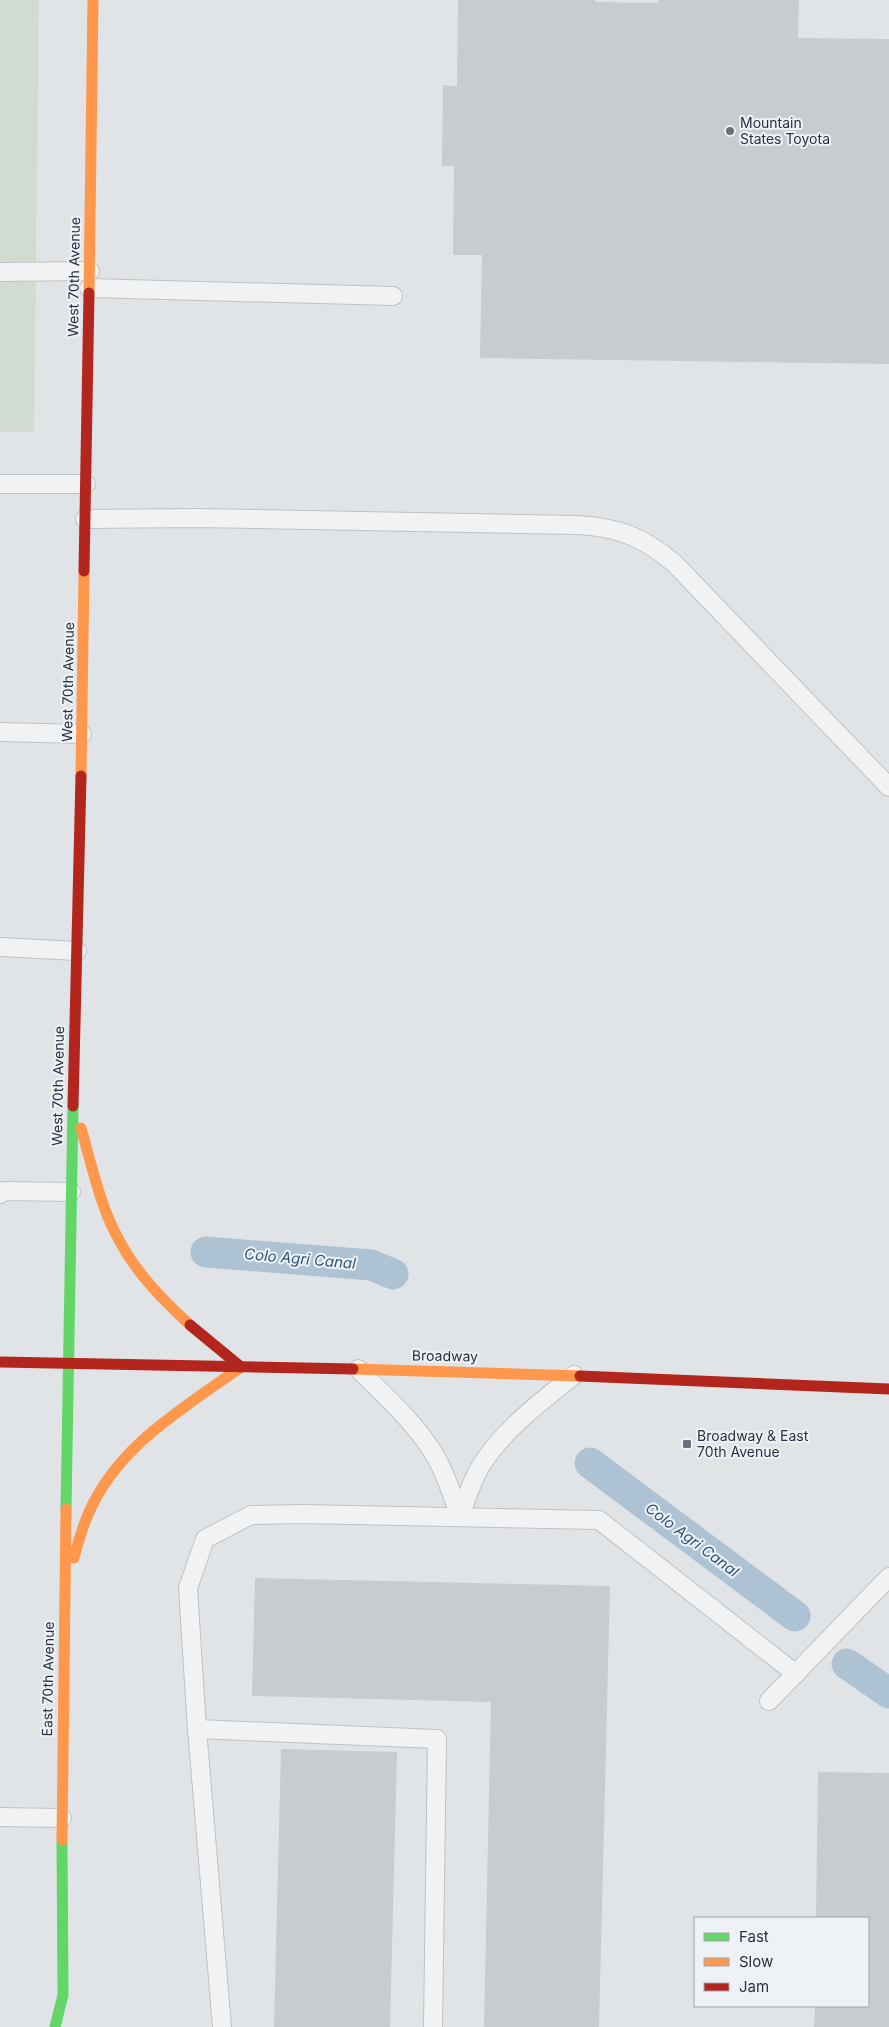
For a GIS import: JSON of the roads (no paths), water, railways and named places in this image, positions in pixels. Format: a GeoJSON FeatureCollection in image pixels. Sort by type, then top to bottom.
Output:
{"type":"FeatureCollection","features":[{"type":"Feature","properties":{"kind":"main road","name":"West 70th Avenue"},"geometry":{"type":"LineString","coordinates":[[68,1364],[82,734],[93,0]]}},
{"type":"Feature","properties":{"kind":"main road"},"geometry":{"type":"LineString","coordinates":[[64,1611],[72,1562],[87,1516],[98,1494],[114,1472],[148,1436],[241,1367],[176,1313],[142,1276],[129,1256],[119,1240],[100,1196],[73,1102]]}},
{"type":"Feature","properties":{"kind":"main road","name":"Broadway"},"geometry":{"type":"LineString","coordinates":[[0,1362],[574,1375],[889,1389]]}},
{"type":"Feature","properties":{"kind":"main road","name":"East 70th Avenue"},"geometry":{"type":"LineString","coordinates":[[55,2027],[63,1995],[62,1818],[68,1364]]}},
{"type":"Feature","properties":{"kind":"main road","name":"East 70th Avenue"},"geometry":{"type":"LineString","coordinates":[[63,1995],[70,2019]]}},
{"type":"Feature","properties":{"kind":"lane"},"geometry":{"type":"LineString","coordinates":[[0,272],[89,280],[393,296]]}},
{"type":"Feature","properties":{"kind":"lane"},"geometry":{"type":"LineString","coordinates":[[0,484],[86,484]]}},
{"type":"Feature","properties":{"kind":"lane"},"geometry":{"type":"LineString","coordinates":[[85,519],[198,518],[611,527],[652,546],[674,564],[889,787]]}},
{"type":"Feature","properties":{"kind":"lane"},"geometry":{"type":"LineString","coordinates":[[0,732],[82,734]]}},
{"type":"Feature","properties":{"kind":"lane"},"geometry":{"type":"LineString","coordinates":[[0,947],[77,951]]}},
{"type":"Feature","properties":{"kind":"lane"},"geometry":{"type":"LineString","coordinates":[[0,1194],[4,1191],[71,1192]]}},
{"type":"Feature","properties":{"kind":"lane"},"geometry":{"type":"LineString","coordinates":[[358,1369],[393,1403],[428,1446],[446,1479],[460,1517]]}},
{"type":"Feature","properties":{"kind":"lane"},"geometry":{"type":"LineString","coordinates":[[460,1517],[472,1482],[498,1443],[541,1401],[574,1375]]}},
{"type":"Feature","properties":{"kind":"lane"},"geometry":{"type":"LineString","coordinates":[[222,2027],[196,1729],[188,1588],[205,1538],[251,1515],[302,1514],[599,1520],[796,1674]]}},
{"type":"Feature","properties":{"kind":"lane"},"geometry":{"type":"LineString","coordinates":[[769,1701],[889,1577]]}},
{"type":"Feature","properties":{"kind":"lane"},"geometry":{"type":"LineString","coordinates":[[196,1729],[437,1739],[433,2027]]}},
{"type":"Feature","properties":{"kind":"lane"},"geometry":{"type":"LineString","coordinates":[[0,1817],[62,1818]]}},
{"type":"Feature","properties":{"kind":"waterway","name":"Colo Agri Canal"},"geometry":{"type":"LineString","coordinates":[[206,1252],[371,1265],[393,1274]]}},
{"type":"Feature","properties":{"kind":"waterway","name":"Colo Agri Canal"},"geometry":{"type":"LineString","coordinates":[[590,1463],[795,1616]]}},
{"type":"Feature","properties":{"kind":"waterway","name":"Colo Agri Canal"},"geometry":{"type":"LineString","coordinates":[[847,1664],[889,1693]]}},
{"type":"Feature","properties":{"kind":"place","name":"Mountain States Toyota"},"geometry":{"type":"Point","coordinates":[730,131]}},
{"type":"Feature","properties":{"kind":"place","name":"Broadway & East 70th Avenue"},"geometry":{"type":"Point","coordinates":[687,1444]}}]}
